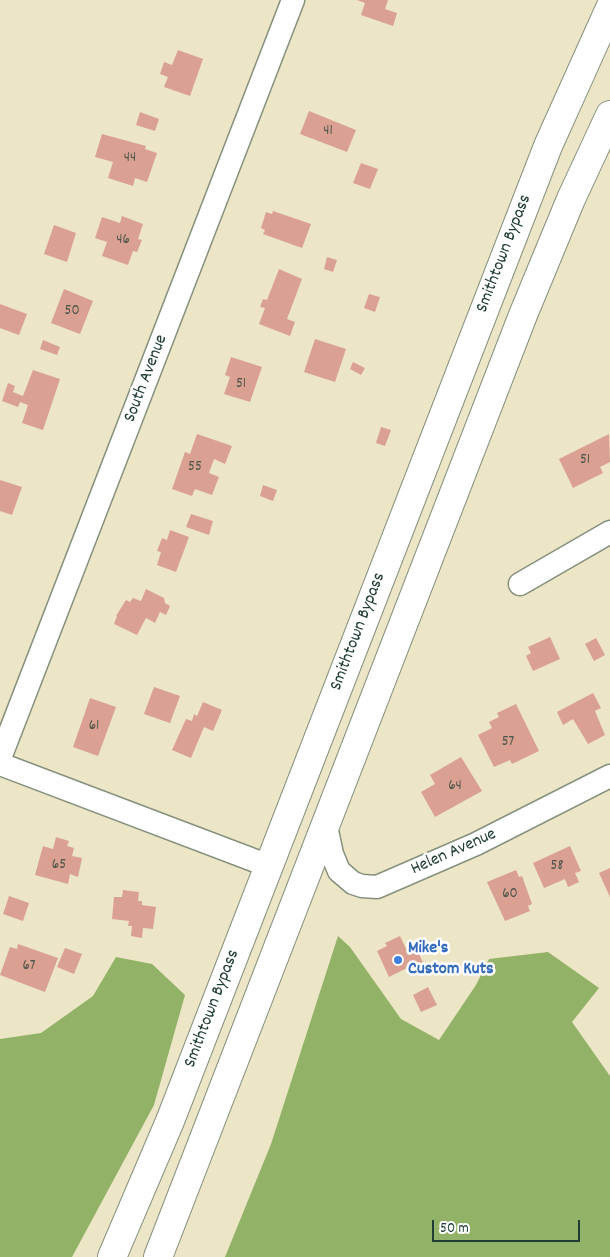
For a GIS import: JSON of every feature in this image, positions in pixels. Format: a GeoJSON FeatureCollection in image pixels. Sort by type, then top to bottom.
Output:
{"type":"FeatureCollection","features":[{"type":"Feature","properties":{"kind":"highway","name":"Smithtown Bypass"},"geometry":{"type":"LineString","coordinates":[[112,1257],[170,1121],[541,164],[610,8]]}},
{"type":"Feature","properties":{"kind":"highway"},"geometry":{"type":"LineString","coordinates":[[158,1257],[523,314],[571,199],[610,115]]}},
{"type":"Feature","properties":{"kind":"street","name":"South Avenue"},"geometry":{"type":"LineString","coordinates":[[0,758],[293,0]]}},
{"type":"Feature","properties":{"kind":"street"},"geometry":{"type":"LineString","coordinates":[[520,584],[610,532]]}},
{"type":"Feature","properties":{"kind":"street"},"geometry":{"type":"LineString","coordinates":[[0,764],[269,866]]}},
{"type":"Feature","properties":{"kind":"street","name":"Helen Avenue"},"geometry":{"type":"LineString","coordinates":[[326,826],[332,854],[339,871],[353,883],[376,887],[476,844],[610,776]]}},
{"type":"Feature","properties":{"kind":"green space"},"geometry":{"type":"Polygon","coordinates":[[[338,936],[350,947],[401,1019],[439,1040],[476,985],[489,959],[548,952],[599,988],[572,1022],[610,1076],[610,1257],[225,1257],[271,1144],[338,936]]]}},
{"type":"Feature","properties":{"kind":"green space"},"geometry":{"type":"Polygon","coordinates":[[[116,957],[152,964],[185,995],[154,1105],[72,1257],[0,1257],[0,1039],[41,1033],[93,996],[116,957]]]}},
{"type":"Feature","properties":{"kind":"building"},"geometry":{"type":"Polygon","coordinates":[[[357,0],[388,0],[385,9],[397,13],[393,26],[361,15],[365,3],[357,0]]]}},
{"type":"Feature","properties":{"kind":"building"},"geometry":{"type":"Polygon","coordinates":[[[178,50],[203,59],[190,96],[164,87],[168,77],[160,74],[164,62],[172,65],[178,50]]]}},
{"type":"Feature","properties":{"kind":"building"},"geometry":{"type":"Polygon","coordinates":[[[309,111],[356,130],[347,152],[300,134],[309,111]]]}},
{"type":"Feature","properties":{"kind":"building"},"geometry":{"type":"Polygon","coordinates":[[[140,112],[159,119],[155,131],[136,125],[140,112]]]}},
{"type":"Feature","properties":{"kind":"building"},"geometry":{"type":"Polygon","coordinates":[[[102,134],[146,146],[145,149],[157,153],[147,182],[135,178],[133,186],[108,178],[113,162],[95,157],[102,134]]]}},
{"type":"Feature","properties":{"kind":"building"},"geometry":{"type":"Polygon","coordinates":[[[361,163],[378,169],[370,189],[353,183],[361,163]]]}},
{"type":"Feature","properties":{"kind":"building"},"geometry":{"type":"Polygon","coordinates":[[[273,211],[311,224],[302,248],[263,234],[265,230],[261,228],[266,212],[272,214],[273,211]]]}},
{"type":"Feature","properties":{"kind":"building"},"geometry":{"type":"Polygon","coordinates":[[[122,216],[143,224],[138,239],[142,240],[137,252],[133,251],[128,265],[102,256],[107,242],[95,238],[102,217],[120,223],[122,216]]]}},
{"type":"Feature","properties":{"kind":"building"},"geometry":{"type":"Polygon","coordinates":[[[54,225],[76,233],[67,262],[44,254],[54,225]]]}},
{"type":"Feature","properties":{"kind":"building"},"geometry":{"type":"Polygon","coordinates":[[[327,257],[337,260],[333,272],[324,269],[327,257]]]}},
{"type":"Feature","properties":{"kind":"building"},"geometry":{"type":"Polygon","coordinates":[[[279,269],[302,279],[287,319],[295,322],[290,336],[259,324],[265,308],[260,307],[263,299],[267,300],[279,269]]]}},
{"type":"Feature","properties":{"kind":"building"},"geometry":{"type":"Polygon","coordinates":[[[64,289],[93,301],[80,334],[51,323],[64,289]]]}},
{"type":"Feature","properties":{"kind":"building"},"geometry":{"type":"Polygon","coordinates":[[[369,294],[380,297],[375,312],[364,308],[369,294]]]}},
{"type":"Feature","properties":{"kind":"building"},"geometry":{"type":"Polygon","coordinates":[[[0,304],[27,314],[19,335],[0,328],[0,304]]]}},
{"type":"Feature","properties":{"kind":"building"},"geometry":{"type":"Polygon","coordinates":[[[315,339],[346,349],[335,382],[304,372],[315,339]]]}},
{"type":"Feature","properties":{"kind":"building"},"geometry":{"type":"Polygon","coordinates":[[[43,340],[60,347],[57,355],[40,349],[43,340]]]}},
{"type":"Feature","properties":{"kind":"building"},"geometry":{"type":"Polygon","coordinates":[[[231,357],[262,367],[250,402],[224,394],[230,377],[225,375],[231,357]]]}},
{"type":"Feature","properties":{"kind":"building"},"geometry":{"type":"Polygon","coordinates":[[[353,362],[365,368],[361,375],[350,369],[353,362]]]}},
{"type":"Feature","properties":{"kind":"building"},"geometry":{"type":"Polygon","coordinates":[[[33,370],[60,379],[43,430],[22,423],[28,405],[20,402],[18,407],[2,401],[8,383],[15,386],[13,392],[23,396],[33,370]]]}},
{"type":"Feature","properties":{"kind":"building"},"geometry":{"type":"Polygon","coordinates":[[[381,427],[391,430],[385,446],[376,443],[381,427]]]}},
{"type":"Feature","properties":{"kind":"building"},"geometry":{"type":"Polygon","coordinates":[[[197,434],[232,446],[225,464],[214,459],[209,473],[219,477],[212,495],[195,489],[192,496],[172,489],[185,452],[190,454],[197,434]]]}},
{"type":"Feature","properties":{"kind":"building"},"geometry":{"type":"Polygon","coordinates":[[[609,434],[610,462],[600,467],[603,473],[573,488],[559,459],[609,434]]]}},
{"type":"Feature","properties":{"kind":"building"},"geometry":{"type":"Polygon","coordinates":[[[0,480],[22,487],[12,515],[0,511],[0,480]]]}},
{"type":"Feature","properties":{"kind":"building"},"geometry":{"type":"Polygon","coordinates":[[[263,485],[277,490],[273,501],[260,496],[263,485]]]}},
{"type":"Feature","properties":{"kind":"building"},"geometry":{"type":"Polygon","coordinates":[[[191,514],[213,521],[209,535],[186,527],[191,514]]]}},
{"type":"Feature","properties":{"kind":"building"},"geometry":{"type":"Polygon","coordinates":[[[170,530],[189,537],[176,572],[157,565],[161,552],[157,551],[162,538],[167,540],[170,530]]]}},
{"type":"Feature","properties":{"kind":"building"},"geometry":{"type":"Polygon","coordinates":[[[146,589],[164,598],[165,603],[170,606],[166,615],[160,612],[155,623],[146,618],[137,635],[114,624],[116,616],[126,600],[130,602],[133,598],[141,601],[146,589]]]}},
{"type":"Feature","properties":{"kind":"building"},"geometry":{"type":"Polygon","coordinates":[[[550,637],[560,659],[533,671],[526,656],[531,653],[528,647],[550,637]]]}},
{"type":"Feature","properties":{"kind":"building"},"geometry":{"type":"Polygon","coordinates":[[[596,638],[605,655],[594,661],[585,644],[596,638]]]}},
{"type":"Feature","properties":{"kind":"building"},"geometry":{"type":"Polygon","coordinates":[[[154,687],[180,696],[170,723],[144,714],[154,687]]]}},
{"type":"Feature","properties":{"kind":"building"},"geometry":{"type":"Polygon","coordinates":[[[593,693],[601,708],[595,711],[605,735],[588,744],[573,719],[563,725],[557,712],[593,693]]]}},
{"type":"Feature","properties":{"kind":"building"},"geometry":{"type":"Polygon","coordinates":[[[90,698],[116,707],[98,756],[73,747],[90,698]]]}},
{"type":"Feature","properties":{"kind":"building"},"geometry":{"type":"Polygon","coordinates":[[[203,702],[222,710],[213,731],[204,727],[191,758],[172,750],[186,719],[192,721],[194,714],[197,716],[203,702]]]}},
{"type":"Feature","properties":{"kind":"building"},"geometry":{"type":"Polygon","coordinates":[[[516,704],[539,751],[512,764],[510,760],[494,767],[478,735],[492,728],[489,722],[499,717],[497,713],[516,704]]]}},
{"type":"Feature","properties":{"kind":"building"},"geometry":{"type":"Polygon","coordinates":[[[461,757],[482,791],[435,817],[421,792],[435,784],[430,775],[461,757]]]}},
{"type":"Feature","properties":{"kind":"building"},"geometry":{"type":"Polygon","coordinates":[[[56,837],[69,841],[67,846],[74,848],[72,856],[82,858],[78,877],[70,874],[68,884],[35,875],[43,846],[53,849],[56,837]]]}},
{"type":"Feature","properties":{"kind":"building"},"geometry":{"type":"Polygon","coordinates":[[[570,846],[581,871],[575,873],[579,882],[568,887],[565,879],[544,888],[533,863],[570,846]]]}},
{"type":"Feature","properties":{"kind":"building"},"geometry":{"type":"Polygon","coordinates":[[[610,868],[610,897],[599,873],[610,868]]]}},
{"type":"Feature","properties":{"kind":"building"},"geometry":{"type":"Polygon","coordinates":[[[516,870],[519,877],[522,876],[532,904],[528,906],[530,911],[505,921],[487,882],[516,870]]]}},
{"type":"Feature","properties":{"kind":"building"},"geometry":{"type":"Polygon","coordinates":[[[123,890],[139,892],[138,901],[142,901],[142,905],[156,907],[153,929],[143,928],[142,938],[131,936],[132,926],[128,926],[129,921],[112,919],[114,897],[122,897],[123,890]]]}},
{"type":"Feature","properties":{"kind":"building"},"geometry":{"type":"Polygon","coordinates":[[[9,896],[29,903],[23,921],[3,914],[9,896]]]}},
{"type":"Feature","properties":{"kind":"building"},"geometry":{"type":"Polygon","coordinates":[[[400,936],[406,949],[415,945],[425,967],[412,973],[409,967],[389,977],[377,951],[387,946],[385,943],[400,936]]]}},
{"type":"Feature","properties":{"kind":"building"},"geometry":{"type":"Polygon","coordinates":[[[18,944],[58,958],[45,992],[0,975],[10,947],[17,949],[18,944]]]}},
{"type":"Feature","properties":{"kind":"building"},"geometry":{"type":"Polygon","coordinates":[[[65,948],[82,954],[74,974],[57,967],[65,948]]]}},
{"type":"Feature","properties":{"kind":"building"},"geometry":{"type":"Polygon","coordinates":[[[428,987],[437,1005],[421,1012],[413,995],[428,987]]]}},
{"type":"Feature","properties":{"kind":"place","name":"Mike's Custom Kuts"},"geometry":{"type":"Point","coordinates":[398,960]}}]}
